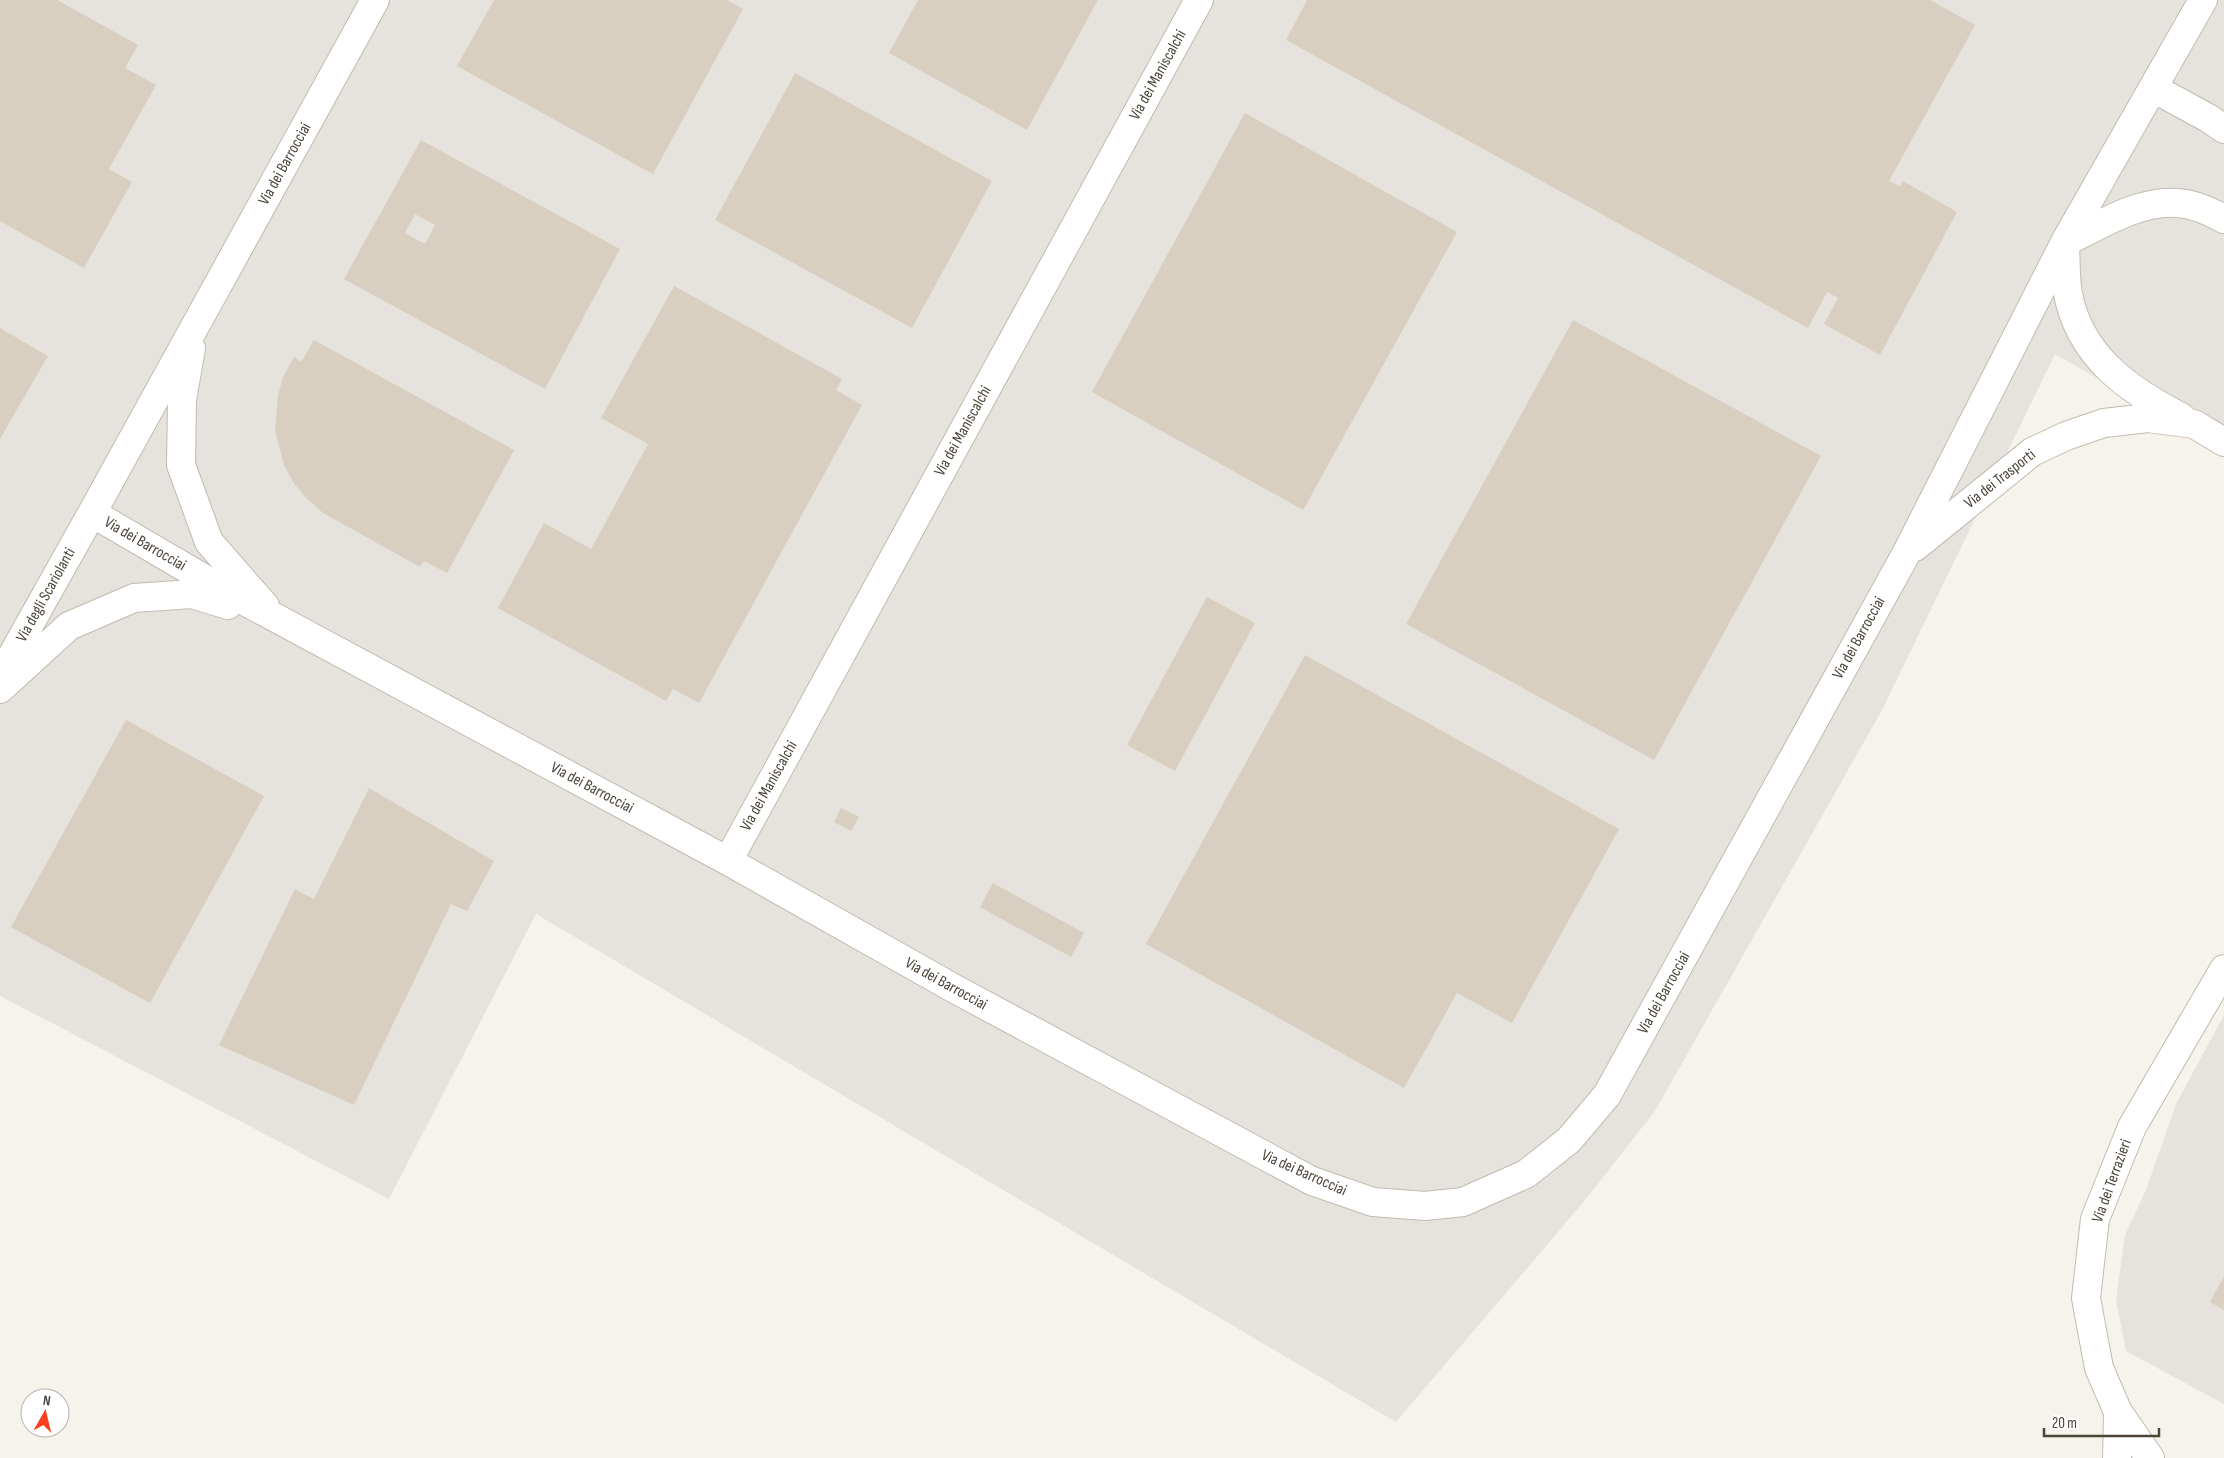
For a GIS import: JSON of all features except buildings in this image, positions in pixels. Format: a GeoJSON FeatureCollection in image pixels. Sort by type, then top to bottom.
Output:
{"type":"FeatureCollection","features":[{"type":"Feature","properties":{"kind":"street","name":"Via dei Barrocciai"},"geometry":{"type":"LineString","coordinates":[[375,0],[92,513],[278,620],[728,861],[963,994],[1248,1148],[1312,1181],[1373,1202],[1426,1206],[1463,1202],[1526,1174],[1569,1140],[1607,1096],[1906,554],[2065,242]]}},
{"type":"Feature","properties":{"kind":"street","name":"Via dei Maniscalchi"},"geometry":{"type":"LineString","coordinates":[[728,861],[1199,0]]}},
{"type":"Feature","properties":{"kind":"street"},"geometry":{"type":"LineString","coordinates":[[2065,242],[2204,0]]}},
{"type":"Feature","properties":{"kind":"street"},"geometry":{"type":"LineString","coordinates":[[2154,88],[2224,129]]}},
{"type":"Feature","properties":{"kind":"street"},"geometry":{"type":"LineString","coordinates":[[2065,242],[2120,216],[2148,206],[2177,202],[2206,209],[2224,219]]}},
{"type":"Feature","properties":{"kind":"street","name":"Via dei Trasporti"},"geometry":{"type":"LineString","coordinates":[[2065,242],[2068,293],[2077,327],[2090,347],[2122,380],[2151,402],[2224,442]]}},
{"type":"Feature","properties":{"kind":"street","name":"Via dei Barrocciai"},"geometry":{"type":"LineString","coordinates":[[194,328],[182,400],[181,465],[209,542],[278,620]]}},
{"type":"Feature","properties":{"kind":"street","name":"Via dei Trasporti"},"geometry":{"type":"LineString","coordinates":[[1906,554],[2032,452],[2066,436],[2104,423],[2148,418],[2194,424]]}},
{"type":"Feature","properties":{"kind":"street","name":"Via degli Scariolanti"},"geometry":{"type":"LineString","coordinates":[[0,677],[92,513]]}},
{"type":"Feature","properties":{"kind":"street","name":"Via dei Barrocciai"},"geometry":{"type":"LineString","coordinates":[[0,689],[69,626],[134,598],[192,594],[278,620]]}},
{"type":"Feature","properties":{"kind":"street","name":"Via dei Terrazieri"},"geometry":{"type":"LineString","coordinates":[[2150,1458],[2118,1412],[2099,1368],[2086,1298],[2095,1219],[2132,1127],[2224,969]]}},
{"type":"Feature","properties":{"kind":"street","name":"Via dei Terrazieri"},"geometry":{"type":"LineString","coordinates":[[2117,1458],[2118,1412]]}},
{"type":"Feature","properties":{"kind":"shaded area"},"geometry":{"type":"Polygon","coordinates":[[[0,0],[2224,0],[2224,451],[2055,354],[1882,710],[1655,1111],[1586,1199],[1396,1422],[536,914],[389,1199],[0,996],[0,0]]]}},
{"type":"Feature","properties":{"kind":"shaded area"},"geometry":{"type":"Polygon","coordinates":[[[2224,1015],[2224,1404],[2126,1351],[2116,1300],[2125,1235],[2146,1190],[2176,1104],[2224,1015]]]}}]}
